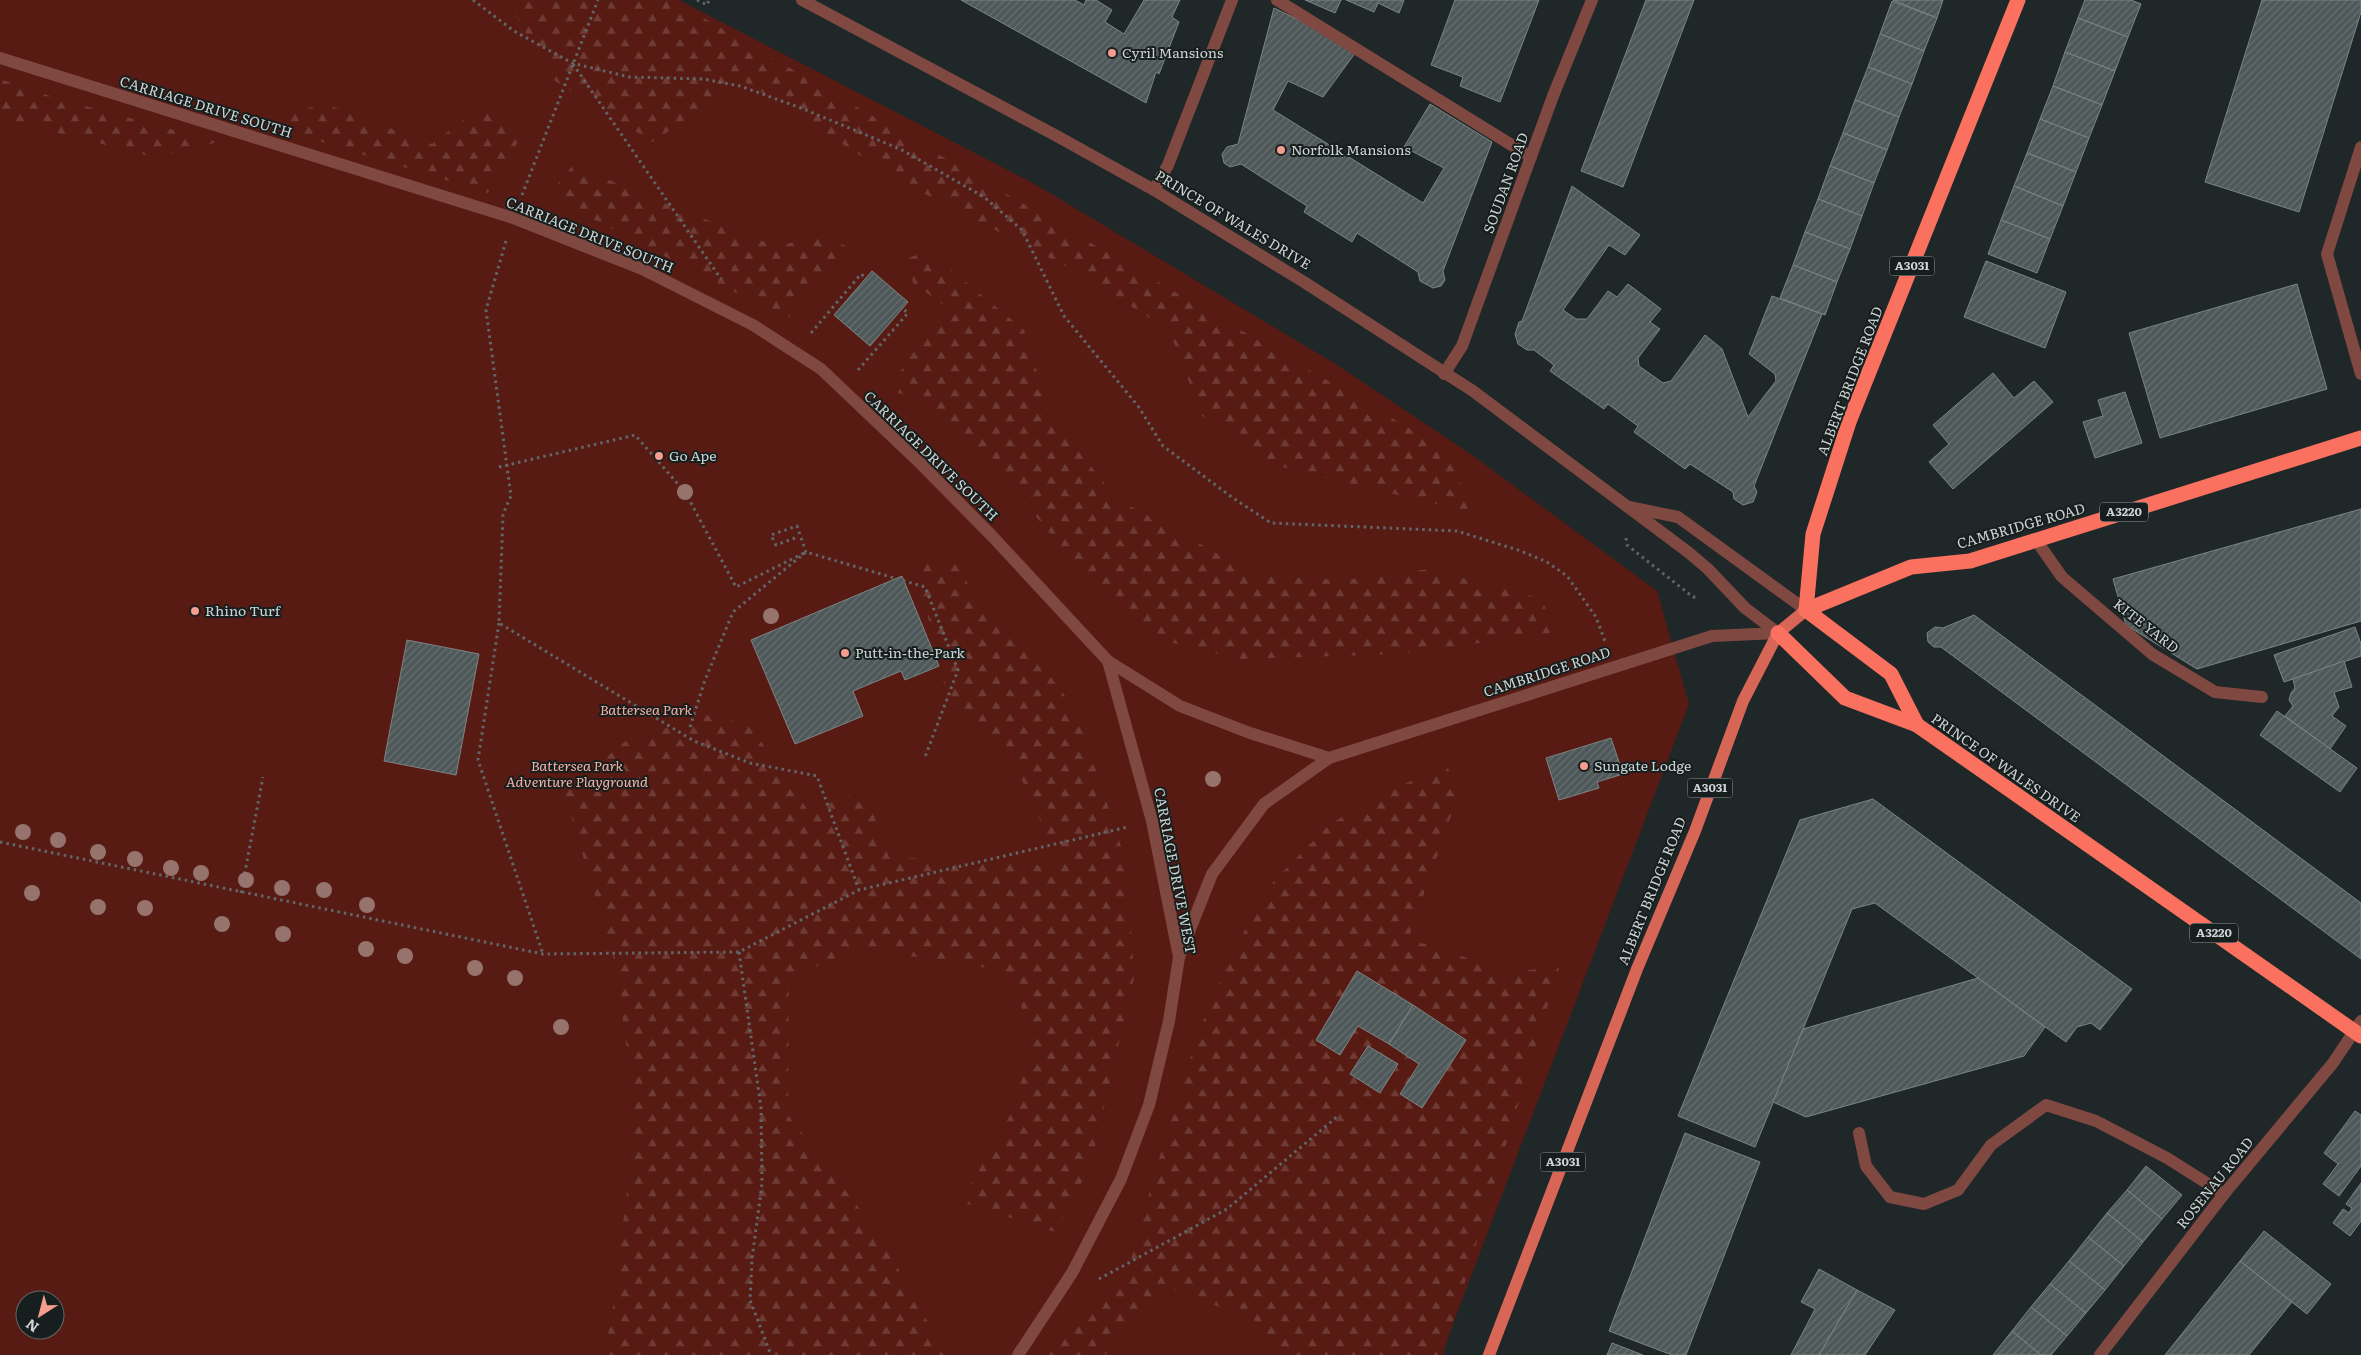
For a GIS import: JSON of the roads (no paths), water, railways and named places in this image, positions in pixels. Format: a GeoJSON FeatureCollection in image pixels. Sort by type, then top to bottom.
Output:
{"type":"FeatureCollection","features":[{"type":"Feature","properties":{"kind":"highway","name":"ALBERT BRIDGE ROAD"},"geometry":{"type":"LineString","coordinates":[[1806,610],[1813,534],[1848,422],[2018,0]]}},
{"type":"Feature","properties":{"kind":"highway","name":"CAMBRIDGE ROAD"},"geometry":{"type":"LineString","coordinates":[[1806,610],[1911,567],[1970,561],[2361,438]]}},
{"type":"Feature","properties":{"kind":"highway","name":"PRINCE OF WALES DRIVE"},"geometry":{"type":"LineString","coordinates":[[1806,610],[1891,674],[1917,725],[2359,1030]]}},
{"type":"Feature","properties":{"kind":"highway","name":"A3220"},"geometry":{"type":"LineString","coordinates":[[1778,634],[1845,698],[1917,725]]}},
{"type":"Feature","properties":{"kind":"main road","name":"ALBERT BRIDGE ROAD"},"geometry":{"type":"LineString","coordinates":[[1489,1355],[1637,970],[1695,831],[1735,720],[1778,634],[1806,610]]}},
{"type":"Feature","properties":{"kind":"street","name":"PRINCE OF WALES DRIVE"},"geometry":{"type":"LineString","coordinates":[[802,0],[1154,190],[1304,282],[1473,391],[1624,506],[1688,552],[1708,569],[1745,608],[1778,634]]}},
{"type":"Feature","properties":{"kind":"street"},"geometry":{"type":"LineString","coordinates":[[1154,190],[1168,164],[1232,0]]}},
{"type":"Feature","properties":{"kind":"street"},"geometry":{"type":"LineString","coordinates":[[1277,0],[1531,157]]}},
{"type":"Feature","properties":{"kind":"street","name":"SOUDAN ROAD"},"geometry":{"type":"LineString","coordinates":[[1444,374],[1462,346],[1531,157],[1592,0]]}},
{"type":"Feature","properties":{"kind":"street","name":"CARRIAGE DRIVE SOUTH"},"geometry":{"type":"LineString","coordinates":[[0,58],[513,218],[642,269],[753,325],[821,369],[992,536],[1108,662]]}},
{"type":"Feature","properties":{"kind":"street"},"geometry":{"type":"LineString","coordinates":[[2361,147],[2327,254],[2361,374]]}},
{"type":"Feature","properties":{"kind":"street","name":"PRINCE OF WALES DRIVE"},"geometry":{"type":"LineString","coordinates":[[1624,506],[1678,517],[1806,610]]}},
{"type":"Feature","properties":{"kind":"street","name":"KITE YARD"},"geometry":{"type":"LineString","coordinates":[[2036,540],[2062,577],[2152,654],[2215,692],[2262,698]]}},
{"type":"Feature","properties":{"kind":"street","name":"CAMBRIDGE ROAD"},"geometry":{"type":"LineString","coordinates":[[1178,957],[1212,874],[1264,804],[1329,758],[1712,636],[1778,634]]}},
{"type":"Feature","properties":{"kind":"street"},"geometry":{"type":"LineString","coordinates":[[1108,662],[1180,706],[1250,733],[1329,758]]}},
{"type":"Feature","properties":{"kind":"street","name":"CARRIAGE DRIVE WEST"},"geometry":{"type":"LineString","coordinates":[[1018,1355],[1072,1273],[1121,1179],[1150,1105],[1169,1021],[1178,957],[1152,821],[1108,662]]}},
{"type":"Feature","properties":{"kind":"street","name":"ROSENAU ROAD"},"geometry":{"type":"LineString","coordinates":[[2100,1355],[2224,1194],[2359,1030]]}},
{"type":"Feature","properties":{"kind":"street"},"geometry":{"type":"LineString","coordinates":[[1859,1134],[1866,1166],[1890,1197],[1924,1204],[1958,1190],[1991,1145],[2046,1105],[2096,1121],[2167,1158],[2224,1194]]}},
{"type":"Feature","properties":{"kind":"place","name":"Cyril Mansions"},"geometry":{"type":"Point","coordinates":[1112,53]}},
{"type":"Feature","properties":{"kind":"place","name":"Norfolk Mansions"},"geometry":{"type":"Point","coordinates":[1281,150]}},
{"type":"Feature","properties":{"kind":"place","name":"Go Ape"},"geometry":{"type":"Point","coordinates":[659,456]}},
{"type":"Feature","properties":{"kind":"place","name":"Rhino Turf"},"geometry":{"type":"Point","coordinates":[195,611]}},
{"type":"Feature","properties":{"kind":"place","name":"Putt-in-the-Park"},"geometry":{"type":"Point","coordinates":[845,653]}},
{"type":"Feature","properties":{"kind":"place","name":"Sungate Lodge"},"geometry":{"type":"Point","coordinates":[1584,766]}},
{"type":"Feature","properties":{"kind":"park label","name":"Battersea Park"},"geometry":{"type":"Point","coordinates":[646,710]}},
{"type":"Feature","properties":{"kind":"park label","name":"Battersea Park Adventure Playground"},"geometry":{"type":"Point","coordinates":[577,774]}}]}
